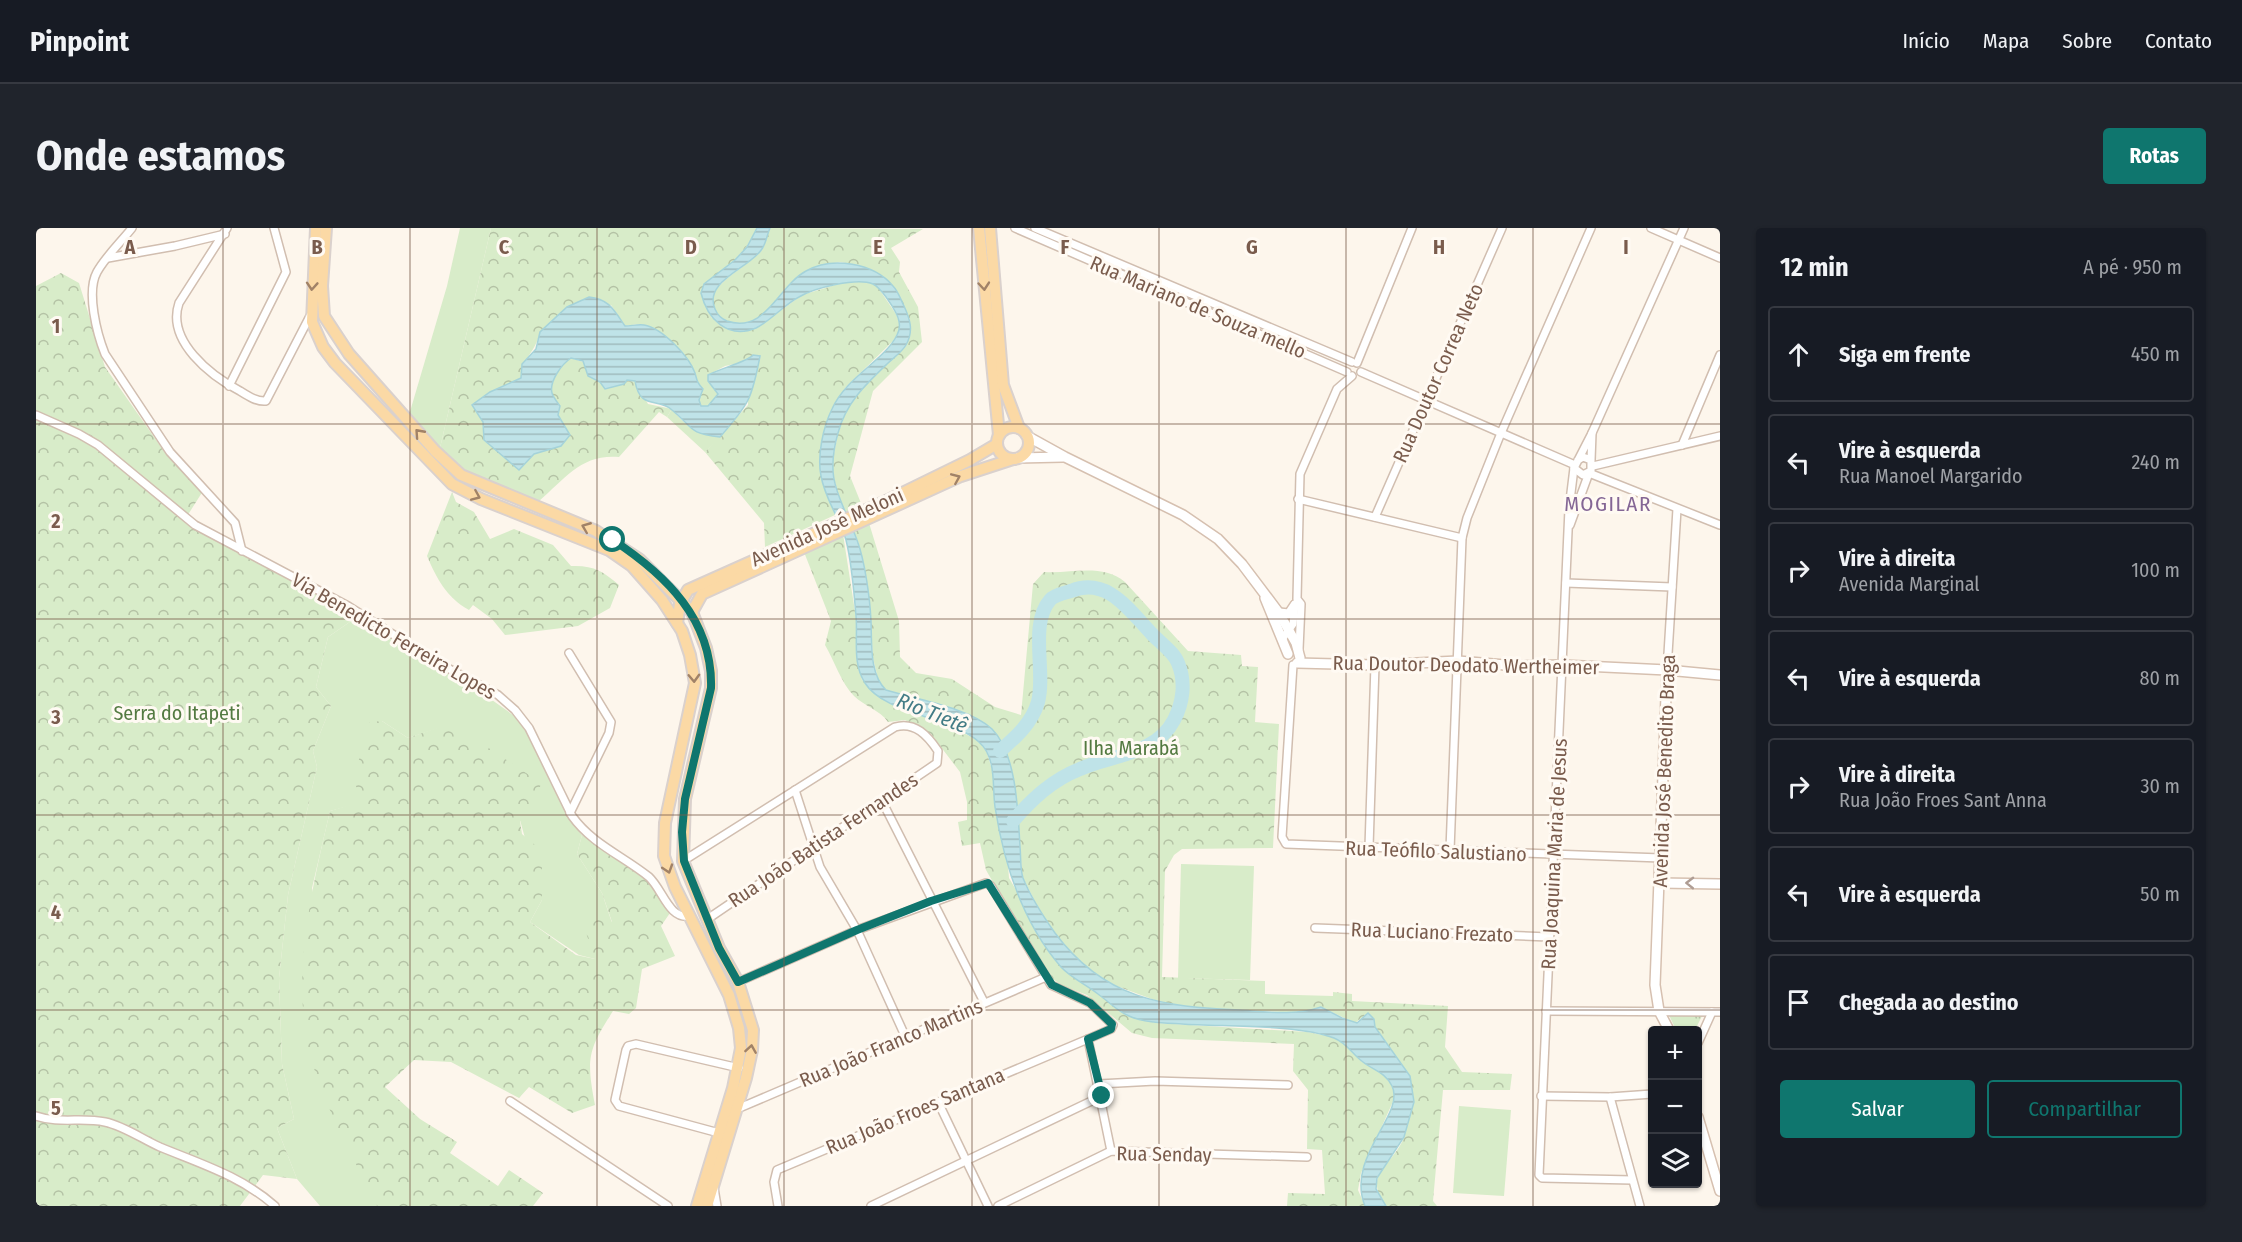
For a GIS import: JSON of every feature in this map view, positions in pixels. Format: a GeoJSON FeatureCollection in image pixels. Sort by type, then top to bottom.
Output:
{"type":"FeatureCollection","features":[{"type":"Feature","properties":{"kind":"main road"},"geometry":{"type":"LineString","coordinates":[[316,228],[310,314],[318,336],[335,363],[452,484],[481,499],[609,550],[632,566],[662,600],[677,623],[690,655],[695,683],[665,823],[663,845],[667,868],[722,978],[735,1013],[741,1048],[739,1068],[697,1206]]}},
{"type":"Feature","properties":{"kind":"main road"},"geometry":{"type":"LineString","coordinates":[[326,228],[323,306],[330,328],[349,354],[435,452],[461,475],[475,482],[613,540],[639,559],[692,612],[706,648],[711,671],[711,688],[685,799],[682,832],[684,861],[688,877],[709,918],[719,948],[738,982],[753,1030],[753,1050],[707,1206]]}},
{"type":"Feature","properties":{"kind":"main road"},"geometry":{"type":"LineString","coordinates":[[979,228],[998,439],[1004,456],[1016,458],[1026,451],[1023,432],[1004,385],[990,228]]}},
{"type":"Feature","properties":{"kind":"main road"},"geometry":{"type":"LineString","coordinates":[[998,439],[1010,427],[1023,432]]}},
{"type":"Feature","properties":{"kind":"main road","name":"Avenida José Meloni"},"geometry":{"type":"LineString","coordinates":[[883,507],[998,439]]}},
{"type":"Feature","properties":{"kind":"main road","name":"Avenida José Meloni"},"geometry":{"type":"LineString","coordinates":[[682,600],[688,590],[883,507],[1016,458]]}},
{"type":"Feature","properties":{"kind":"main road","name":"Avenida José Meloni"},"geometry":{"type":"LineString","coordinates":[[692,612],[702,594],[824,533]]}},
{"type":"Feature","properties":{"kind":"main road"},"geometry":{"type":"LineString","coordinates":[[677,623],[682,600]]}},
{"type":"Feature","properties":{"kind":"street"},"geometry":{"type":"LineString","coordinates":[[132,228],[96,275],[94,295],[97,331],[105,354],[170,452],[231,516],[239,530],[242,551]]}},
{"type":"Feature","properties":{"kind":"street"},"geometry":{"type":"LineString","coordinates":[[229,386],[286,268],[274,228]]}},
{"type":"Feature","properties":{"kind":"street","name":"Rua Mariano de Souza mello"},"geometry":{"type":"LineString","coordinates":[[1015,228],[1349,374]]}},
{"type":"Feature","properties":{"kind":"street","name":"Rua Mariano de Souza mello"},"geometry":{"type":"LineString","coordinates":[[1035,228],[1354,362]]}},
{"type":"Feature","properties":{"kind":"street"},"geometry":{"type":"LineString","coordinates":[[1349,374],[1347,366],[1354,362],[1412,228]]}},
{"type":"Feature","properties":{"kind":"street","name":"Rua Doutor Correa Neto"},"geometry":{"type":"LineString","coordinates":[[1374,518],[1502,228]]}},
{"type":"Feature","properties":{"kind":"street"},"geometry":{"type":"LineString","coordinates":[[1450,850],[1462,538],[1467,518],[1501,433],[1591,228]]}},
{"type":"Feature","properties":{"kind":"street"},"geometry":{"type":"LineString","coordinates":[[1652,228],[1720,258]]}},
{"type":"Feature","properties":{"kind":"street"},"geometry":{"type":"LineString","coordinates":[[1575,464],[1592,433],[1684,228]]}},
{"type":"Feature","properties":{"kind":"street"},"geometry":{"type":"LineString","coordinates":[[108,258],[175,246],[226,231]]}},
{"type":"Feature","properties":{"kind":"street"},"geometry":{"type":"LineString","coordinates":[[226,231],[179,303],[176,315],[190,350],[203,365],[229,386],[260,401],[266,401],[310,314]]}},
{"type":"Feature","properties":{"kind":"street"},"geometry":{"type":"LineString","coordinates":[[1682,445],[1720,355]]}},
{"type":"Feature","properties":{"kind":"street"},"geometry":{"type":"LineString","coordinates":[[1354,362],[1361,367],[1361,372]]}},
{"type":"Feature","properties":{"kind":"street"},"geometry":{"type":"LineString","coordinates":[[1286,635],[1293,624],[1296,602],[1298,498],[1303,463],[1337,389],[1349,374],[1361,372],[1425,402],[1575,464],[1580,474],[1589,473],[1720,525]]}},
{"type":"Feature","properties":{"kind":"street","name":"Via Benedicto Ferreira Lopes"},"geometry":{"type":"LineString","coordinates":[[36,415],[98,445],[179,515],[242,551],[348,606],[440,664],[505,701],[529,728],[570,813],[590,837],[649,878],[675,914],[683,918],[690,916]]}},
{"type":"Feature","properties":{"kind":"street","name":"Avenida José Meloni"},"geometry":{"type":"LineString","coordinates":[[1023,432],[1065,457],[1183,515],[1208,531],[1242,564],[1265,596]]}},
{"type":"Feature","properties":{"kind":"street"},"geometry":{"type":"LineString","coordinates":[[1592,433],[1592,463]]}},
{"type":"Feature","properties":{"kind":"street"},"geometry":{"type":"LineString","coordinates":[[1592,463],[1720,436]]}},
{"type":"Feature","properties":{"kind":"street","name":"Avenida José Meloni"},"geometry":{"type":"LineString","coordinates":[[1016,458],[1065,457]]}},
{"type":"Feature","properties":{"kind":"street"},"geometry":{"type":"LineString","coordinates":[[1575,464],[1586,457],[1592,463]]}},
{"type":"Feature","properties":{"kind":"street","name":"Rua Joaquina Maria de Jesus"},"geometry":{"type":"LineString","coordinates":[[1569,527],[1592,463]]}},
{"type":"Feature","properties":{"kind":"street","name":"Rua Joaquina Maria de Jesus"},"geometry":{"type":"LineString","coordinates":[[1575,464],[1566,583],[1539,1175],[1542,1178],[1632,1180]]}},
{"type":"Feature","properties":{"kind":"street"},"geometry":{"type":"LineString","coordinates":[[1298,498],[1462,538]]}},
{"type":"Feature","properties":{"kind":"street","name":"Avenida José Benedito Braga"},"geometry":{"type":"LineString","coordinates":[[1666,1026],[1659,1011],[1655,985],[1667,670],[1677,509]]}},
{"type":"Feature","properties":{"kind":"street"},"geometry":{"type":"LineString","coordinates":[[1566,583],[1672,587]]}},
{"type":"Feature","properties":{"kind":"street"},"geometry":{"type":"LineString","coordinates":[[1265,596],[1279,613],[1286,635]]}},
{"type":"Feature","properties":{"kind":"street"},"geometry":{"type":"LineString","coordinates":[[1265,596],[1269,611],[1286,635],[1296,643],[1296,658]]}},
{"type":"Feature","properties":{"kind":"street"},"geometry":{"type":"LineString","coordinates":[[1279,613],[1289,614],[1296,602]]}},
{"type":"Feature","properties":{"kind":"street"},"geometry":{"type":"LineString","coordinates":[[1296,602],[1301,604],[1296,658]]}},
{"type":"Feature","properties":{"kind":"street"},"geometry":{"type":"LineString","coordinates":[[570,653],[611,722],[609,733],[570,813]]}},
{"type":"Feature","properties":{"kind":"street","name":"Rua Doutor Deodato Wertheimer"},"geometry":{"type":"LineString","coordinates":[[1296,658],[1319,663],[1375,665],[1458,661],[1517,666],[1563,665],[1667,670],[1720,675]]}},
{"type":"Feature","properties":{"kind":"street","name":"Rua Teófilo Salustiano"},"geometry":{"type":"LineString","coordinates":[[1296,658],[1283,842],[1291,845],[1661,858]]}},
{"type":"Feature","properties":{"kind":"street"},"geometry":{"type":"LineString","coordinates":[[1369,847],[1375,665]]}},
{"type":"Feature","properties":{"kind":"street","name":"Rua João Batista Fernandes"},"geometry":{"type":"LineString","coordinates":[[709,918],[937,762],[938,751],[923,733],[912,726],[900,726],[795,790]]}},
{"type":"Feature","properties":{"kind":"street"},"geometry":{"type":"LineString","coordinates":[[684,861],[795,790],[820,867],[857,930],[906,1038]]}},
{"type":"Feature","properties":{"kind":"street"},"geometry":{"type":"LineString","coordinates":[[882,801],[984,1002]]}},
{"type":"Feature","properties":{"kind":"street"},"geometry":{"type":"LineString","coordinates":[[738,982],[857,930],[983,883],[991,886],[1046,977]]}},
{"type":"Feature","properties":{"kind":"street"},"geometry":{"type":"LineString","coordinates":[[1660,883],[1720,884]]}},
{"type":"Feature","properties":{"kind":"street","name":"Rua Luciano Frezato"},"geometry":{"type":"LineString","coordinates":[[1315,928],[1550,937]]}},
{"type":"Feature","properties":{"kind":"street","name":"Rua João Franco Martins"},"geometry":{"type":"LineString","coordinates":[[737,1109],[1046,977]]}},
{"type":"Feature","properties":{"kind":"street","name":"Rua João Froes Santana"},"geometry":{"type":"LineString","coordinates":[[778,1206],[774,1182],[777,1170],[1111,1029],[1113,1025],[1090,1003],[1056,989],[1046,977]]}},
{"type":"Feature","properties":{"kind":"street"},"geometry":{"type":"LineString","coordinates":[[1546,1011],[1716,1012],[1702,1036]]}},
{"type":"Feature","properties":{"kind":"street"},"geometry":{"type":"LineString","coordinates":[[1088,1039],[1102,1096],[1111,1151]]}},
{"type":"Feature","properties":{"kind":"street"},"geometry":{"type":"LineString","coordinates":[[719,1133],[619,1106],[615,1100],[626,1050],[628,1046],[636,1044],[739,1068]]}},
{"type":"Feature","properties":{"kind":"street"},"geometry":{"type":"LineString","coordinates":[[1099,1084],[1155,1081],[1288,1085]]}},
{"type":"Feature","properties":{"kind":"street"},"geometry":{"type":"LineString","coordinates":[[1541,1096],[1610,1097],[1648,1094]]}},
{"type":"Feature","properties":{"kind":"street"},"geometry":{"type":"LineString","coordinates":[[870,1206],[1102,1096]]}},
{"type":"Feature","properties":{"kind":"street"},"geometry":{"type":"LineString","coordinates":[[1610,1097],[1640,1206]]}},
{"type":"Feature","properties":{"kind":"street"},"geometry":{"type":"LineString","coordinates":[[510,1101],[669,1206]]}},
{"type":"Feature","properties":{"kind":"street"},"geometry":{"type":"LineString","coordinates":[[938,1102],[988,1206]]}},
{"type":"Feature","properties":{"kind":"street"},"geometry":{"type":"LineString","coordinates":[[36,1116],[59,1121],[92,1120],[113,1124],[161,1147],[221,1171],[260,1193],[275,1206]]}},
{"type":"Feature","properties":{"kind":"street"},"geometry":{"type":"LineString","coordinates":[[1702,1130],[1720,1191]]}},
{"type":"Feature","properties":{"kind":"street","name":"Rua Senday"},"geometry":{"type":"LineString","coordinates":[[998,1206],[1111,1151],[1306,1157]]}},
{"type":"Feature","properties":{"kind":"street"},"geometry":{"type":"LineString","coordinates":[[713,1182],[717,1206]]}},
{"type":"Feature","properties":{"kind":"green space"},"geometry":{"type":"Polygon","coordinates":[[[460,228],[491,228],[440,448],[409,415],[447,286],[460,228]]]}},
{"type":"Feature","properties":{"kind":"green space"},"geometry":{"type":"Polygon","coordinates":[[[491,228],[757,228],[747,246],[735,260],[704,284],[701,292],[712,318],[757,328],[802,295],[845,282],[869,282],[877,286],[896,314],[900,324],[899,333],[845,388],[821,474],[835,515],[765,547],[764,523],[705,452],[748,405],[748,361],[725,366],[708,375],[718,393],[708,407],[701,406],[699,400],[703,389],[698,383],[692,366],[681,351],[659,331],[651,327],[625,326],[611,305],[540,332],[524,365],[521,378],[490,392],[483,422],[485,440],[530,452],[540,452],[561,444],[570,435],[558,415],[560,406],[553,396],[552,383],[557,373],[571,358],[583,362],[588,376],[600,382],[635,381],[648,404],[672,409],[667,417],[659,412],[619,457],[594,459],[584,464],[566,476],[539,501],[462,470],[440,448],[491,228]]]}},
{"type":"Feature","properties":{"kind":"green space","name":"Ilha Marabá"},"geometry":{"type":"Polygon","coordinates":[[[770,228],[923,229],[891,248],[900,262],[899,272],[918,307],[922,342],[873,391],[850,476],[869,523],[899,621],[900,657],[916,673],[952,679],[995,707],[1021,715],[1033,584],[1044,572],[1086,571],[1107,573],[1125,582],[1188,651],[1241,655],[1242,666],[1258,667],[1255,722],[1279,724],[1273,848],[1182,849],[1174,855],[1165,871],[1162,977],[1265,981],[1265,994],[1333,996],[1333,992],[1352,994],[1352,1001],[1448,1006],[1445,1047],[1462,1072],[1512,1074],[1510,1090],[1443,1090],[1433,1201],[1437,1206],[1386,1206],[1379,1195],[1378,1177],[1400,1146],[1406,1130],[1410,1076],[1375,1027],[1374,1019],[1368,1013],[1355,1023],[1321,1007],[1303,1013],[1199,1008],[1160,1002],[1103,981],[1069,952],[1043,917],[1022,876],[1019,831],[1000,740],[885,690],[879,683],[873,658],[870,614],[858,541],[843,511],[831,468],[838,434],[847,408],[865,385],[906,346],[911,331],[909,317],[857,265],[840,262],[822,265],[755,321],[736,323],[723,319],[713,306],[713,297],[726,280],[762,250],[770,228]]]}},
{"type":"Feature","properties":{"kind":"green space","name":"Serra do Itapeti"},"geometry":{"type":"Polygon","coordinates":[[[61,273],[79,283],[105,367],[168,457],[203,491],[184,521],[357,617],[328,637],[316,687],[331,706],[313,751],[317,767],[288,895],[279,978],[282,1064],[294,1119],[277,1128],[297,1179],[263,1175],[240,1206],[36,1206],[36,286],[61,273]]]}},
{"type":"Feature","properties":{"kind":"green space"},"geometry":{"type":"Polygon","coordinates":[[[672,409],[693,429],[720,437],[705,452],[667,417],[672,409]]]}},
{"type":"Feature","properties":{"kind":"green space"},"geometry":{"type":"Polygon","coordinates":[[[452,492],[456,502],[474,512],[490,539],[514,529],[553,545],[571,566],[592,568],[608,576],[619,585],[610,608],[578,626],[505,635],[492,619],[473,605],[469,610],[461,605],[443,587],[427,556],[452,492]]]}},
{"type":"Feature","properties":{"kind":"green space"},"geometry":{"type":"Polygon","coordinates":[[[843,534],[856,618],[857,661],[862,680],[979,741],[987,753],[993,773],[995,806],[1007,854],[1009,878],[1063,969],[1129,1016],[1157,1023],[1307,1032],[1333,1037],[1346,1044],[1361,1061],[1385,1075],[1393,1086],[1395,1097],[1361,1173],[1358,1190],[1365,1206],[1287,1206],[1288,1193],[1325,1194],[1322,1150],[1307,1149],[1308,1090],[1293,1071],[1294,1044],[1152,1038],[1132,1033],[1087,995],[1061,985],[1045,973],[986,870],[980,843],[962,846],[958,822],[967,820],[967,802],[960,772],[931,734],[905,720],[888,722],[881,714],[854,696],[841,678],[825,645],[831,621],[804,552],[843,534]]]}},
{"type":"Feature","properties":{"kind":"green space"},"geometry":{"type":"Polygon","coordinates":[[[357,617],[492,700],[520,720],[531,736],[570,820],[582,835],[577,854],[602,893],[612,923],[595,959],[579,955],[530,922],[542,900],[520,820],[451,724],[408,738],[382,721],[364,802],[330,811],[312,888],[377,1206],[320,1206],[297,1179],[277,1128],[294,1119],[282,1064],[279,978],[288,895],[317,767],[313,751],[331,706],[316,687],[328,637],[357,617]]]}},
{"type":"Feature","properties":{"kind":"green space"},"geometry":{"type":"Polygon","coordinates":[[[382,721],[408,738],[451,723],[541,783],[533,814],[520,821],[522,834],[542,851],[542,900],[530,922],[576,955],[595,959],[582,921],[592,912],[612,922],[602,893],[577,854],[582,835],[652,883],[670,913],[661,926],[675,956],[642,969],[636,1008],[629,1014],[613,1011],[594,1045],[590,1076],[595,1105],[572,1113],[529,1087],[519,1098],[451,1062],[414,1060],[385,1087],[420,1119],[457,1142],[450,1153],[498,1186],[509,1170],[543,1193],[533,1206],[377,1206],[337,1126],[312,1063],[303,1013],[302,984],[307,925],[317,867],[330,811],[363,801],[353,780],[370,722],[382,721]]]}},
{"type":"Feature","properties":{"kind":"green space"},"geometry":{"type":"Polygon","coordinates":[[[1181,864],[1254,866],[1250,980],[1178,978],[1181,864]]]}},
{"type":"Feature","properties":{"kind":"green space"},"geometry":{"type":"Polygon","coordinates":[[[1669,1015],[1702,1016],[1697,1026],[1674,1026],[1669,1015]]]}},
{"type":"Feature","properties":{"kind":"green space"},"geometry":{"type":"Polygon","coordinates":[[[1459,1106],[1511,1110],[1504,1196],[1453,1193],[1459,1106]]]}},
{"type":"Feature","properties":{"kind":"water","name":"Rio Tietê"},"geometry":{"type":"Polygon","coordinates":[[[757,228],[770,228],[762,249],[721,283],[716,290],[713,299],[715,309],[725,320],[740,323],[752,321],[762,315],[796,278],[806,271],[816,266],[840,263],[864,267],[885,278],[896,290],[909,320],[910,335],[904,348],[864,387],[851,404],[842,422],[834,450],[836,489],[857,540],[867,580],[872,657],[881,683],[886,690],[970,715],[992,729],[1007,753],[1015,785],[1023,878],[1055,933],[1074,955],[1094,972],[1115,986],[1161,1002],[1212,1009],[1281,1013],[1301,1012],[1321,1007],[1357,1023],[1368,1013],[1374,1019],[1375,1027],[1410,1076],[1414,1102],[1404,1137],[1377,1178],[1376,1189],[1386,1206],[1365,1206],[1361,1188],[1368,1154],[1391,1110],[1394,1097],[1392,1086],[1386,1078],[1334,1038],[1281,1028],[1142,1020],[1121,1012],[1069,975],[1047,950],[1025,912],[1017,892],[999,829],[993,773],[985,749],[967,734],[887,702],[865,683],[858,667],[856,616],[848,549],[823,484],[820,451],[826,424],[838,398],[846,387],[884,353],[898,332],[899,322],[892,306],[879,289],[873,284],[857,282],[825,287],[806,294],[756,328],[746,331],[727,329],[713,318],[701,293],[704,284],[735,260],[747,247],[757,228]]]}},
{"type":"Feature","properties":{"kind":"water"},"geometry":{"type":"Polygon","coordinates":[[[589,297],[606,303],[625,326],[651,327],[674,344],[692,366],[698,383],[703,389],[699,400],[701,406],[708,406],[718,394],[708,381],[708,375],[753,355],[760,356],[748,400],[720,437],[702,434],[692,429],[667,406],[645,400],[637,390],[635,381],[627,380],[624,384],[605,389],[600,382],[588,376],[583,361],[571,358],[557,373],[552,383],[553,396],[560,406],[558,415],[570,435],[561,446],[534,454],[519,470],[484,440],[483,422],[472,405],[490,392],[521,378],[522,364],[536,349],[540,332],[567,307],[589,297]]]}},
{"type":"Feature","properties":{"kind":"waterway"},"geometry":{"type":"LineString","coordinates":[[1000,751],[1028,723],[1038,702],[1040,622],[1044,610],[1054,597],[1084,588],[1096,588],[1106,592],[1126,606],[1176,659],[1182,678],[1181,700],[1174,720],[1166,732],[1145,747],[1070,773],[1035,798],[1013,821]]}},
{"type":"Feature","properties":{"kind":"district","name":"MOGILAR"},"geometry":{"type":"Point","coordinates":[1608,504]}},
{"type":"Feature","properties":{"kind":"route"},"geometry":{"type":"LineString","coordinates":[[613,540],[639,559],[682,600],[692,612],[703,636],[711,671],[711,688],[685,799],[682,832],[684,861],[688,877],[709,918],[719,948],[738,982],[857,930],[931,901],[988,883],[1052,985],[1062,993],[1090,1003],[1111,1022],[1111,1029],[1088,1039],[1102,1096]]}}]}
